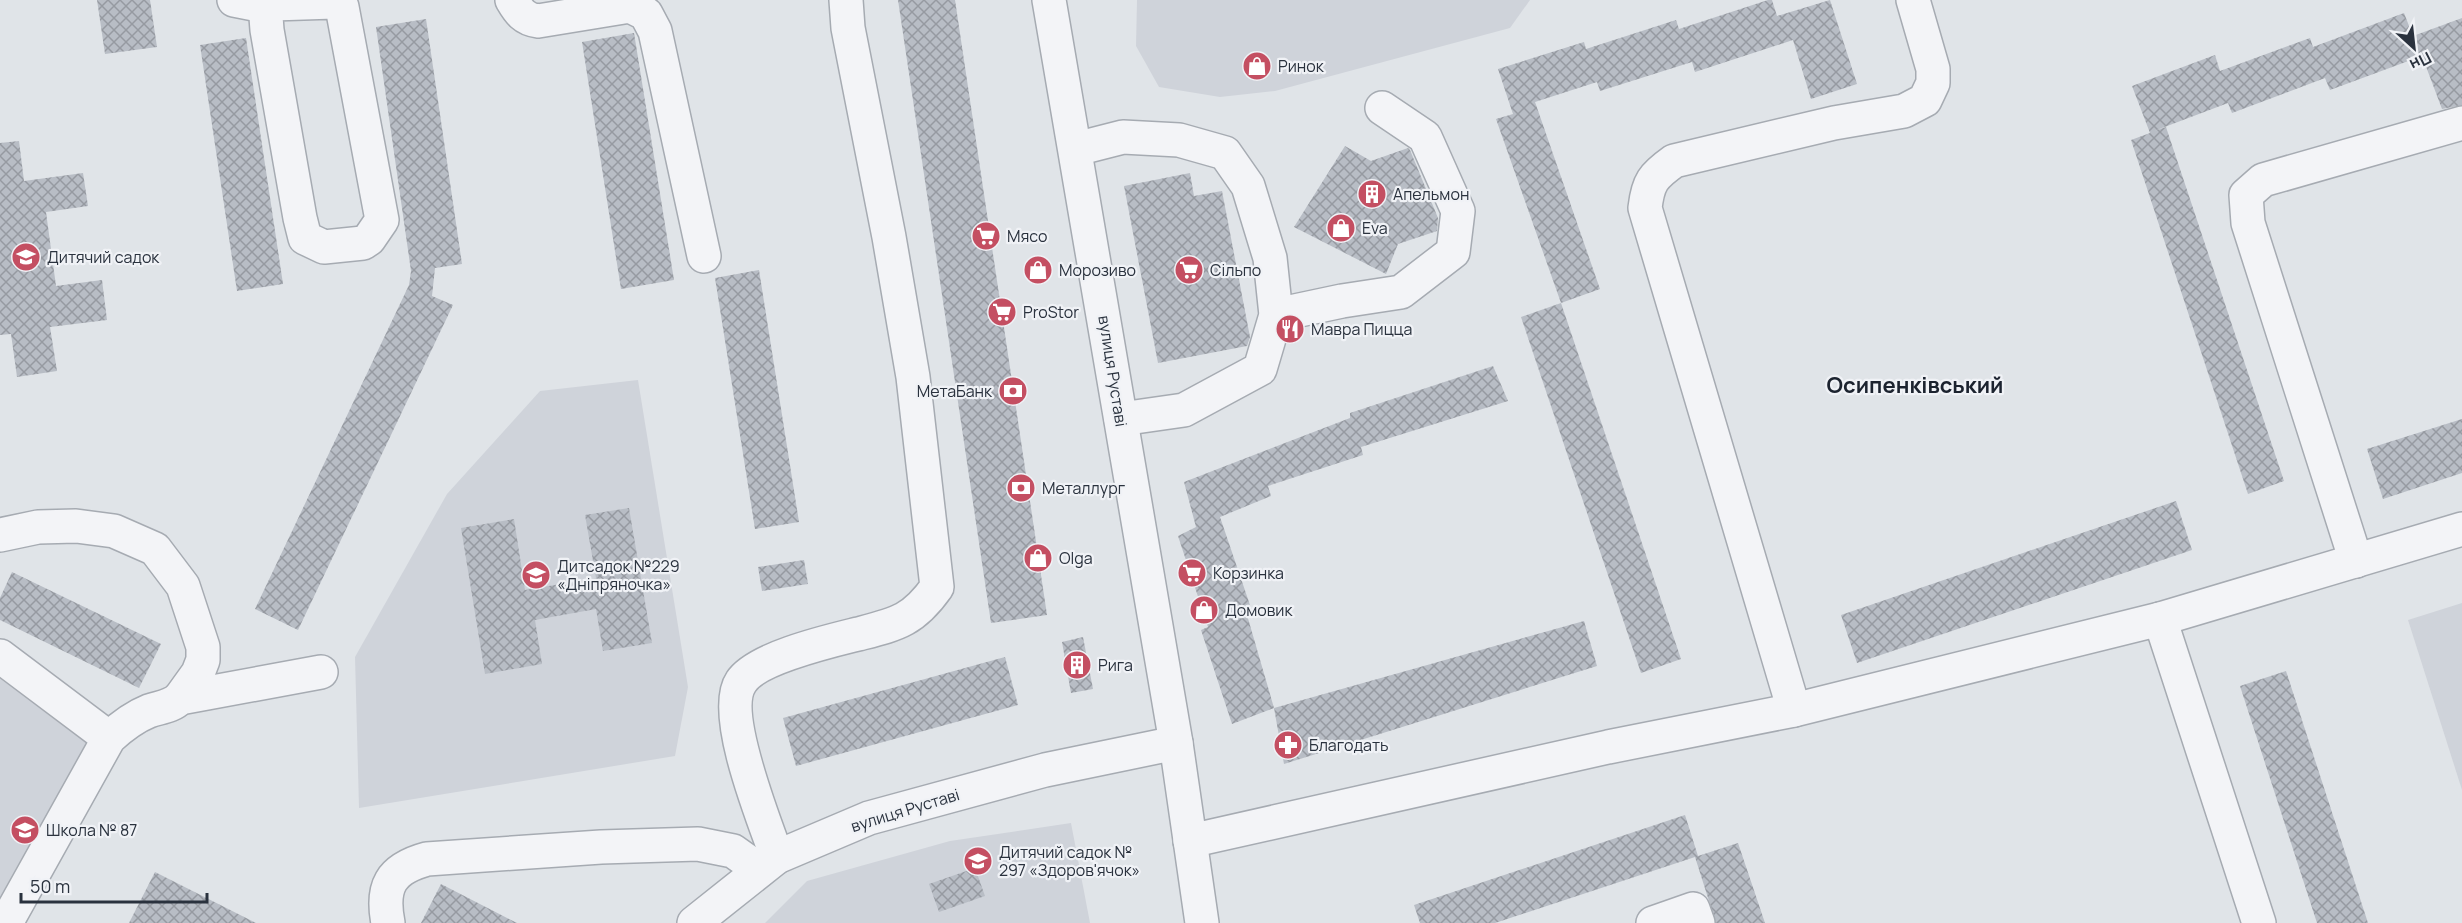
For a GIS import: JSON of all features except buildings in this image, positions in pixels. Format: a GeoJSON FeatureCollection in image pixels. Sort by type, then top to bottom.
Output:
{"type":"FeatureCollection","features":[{"type":"Feature","properties":{"kind":"street"},"geometry":{"type":"LineString","coordinates":[[234,0],[269,7],[273,4],[334,2],[339,4],[344,12],[382,220],[369,239],[363,243],[324,247],[305,238],[267,30],[266,17],[269,7]]}},
{"type":"Feature","properties":{"kind":"street"},"geometry":{"type":"LineString","coordinates":[[512,0],[520,14],[528,20],[538,21],[630,6],[646,14],[656,32],[704,256]]}},
{"type":"Feature","properties":{"kind":"street"},"geometry":{"type":"LineString","coordinates":[[768,863],[737,728],[736,690],[741,680],[755,669],[799,650],[884,628],[909,618],[923,607],[937,587],[913,377],[889,237],[848,28],[846,0]]}},
{"type":"Feature","properties":{"kind":"street","name":"вулиця Руставі"},"geometry":{"type":"LineString","coordinates":[[1049,0],[1176,743],[1202,923]]}},
{"type":"Feature","properties":{"kind":"street"},"geometry":{"type":"LineString","coordinates":[[1794,710],[1645,208],[1648,186],[1659,171],[1674,161],[1834,123],[1904,111],[1925,100],[1933,84],[1933,69],[1913,0]]}},
{"type":"Feature","properties":{"kind":"street"},"geometry":{"type":"LineString","coordinates":[[1276,315],[1342,301],[1401,292],[1453,252],[1458,211],[1425,137],[1382,108]]}},
{"type":"Feature","properties":{"kind":"street"},"geometry":{"type":"LineString","coordinates":[[2356,561],[2248,223],[2246,195],[2263,180],[2462,123]]}},
{"type":"Feature","properties":{"kind":"street"},"geometry":{"type":"LineString","coordinates":[[1076,149],[1123,137],[1179,140],[1225,153],[1248,186],[1270,258],[1276,315],[1260,369],[1184,410],[1121,419]]}},
{"type":"Feature","properties":{"kind":"street"},"geometry":{"type":"LineString","coordinates":[[0,535],[38,527],[76,526],[114,531],[155,549],[183,586],[203,647],[203,660],[198,673],[175,703],[148,711],[128,722],[109,738],[6,923]]}},
{"type":"Feature","properties":{"kind":"street"},"geometry":{"type":"LineString","coordinates":[[1190,842],[1608,747],[1794,710],[2160,619],[2462,529]]}},
{"type":"Feature","properties":{"kind":"street"},"geometry":{"type":"LineString","coordinates":[[2160,619],[2259,923]]}},
{"type":"Feature","properties":{"kind":"street"},"geometry":{"type":"LineString","coordinates":[[0,657],[109,738]]}},
{"type":"Feature","properties":{"kind":"street"},"geometry":{"type":"LineString","coordinates":[[180,698],[321,672]]}},
{"type":"Feature","properties":{"kind":"street","name":"вулиця Руставі"},"geometry":{"type":"LineString","coordinates":[[694,923],[768,863],[869,818],[1045,770],[1176,743]]}},
{"type":"Feature","properties":{"kind":"street"},"geometry":{"type":"LineString","coordinates":[[388,923],[384,903],[388,885],[399,871],[411,863],[427,859],[601,847],[698,844],[733,850],[768,863]]}},
{"type":"Feature","properties":{"kind":"street"},"geometry":{"type":"LineString","coordinates":[[1653,923],[1693,909],[1698,923]]}},
{"type":"Feature","properties":{"kind":"shaded area","name":"Ринок"},"geometry":{"type":"Polygon","coordinates":[[[1137,0],[1530,0],[1510,28],[1275,91],[1220,97],[1159,87],[1136,46],[1137,0]]]}},
{"type":"Feature","properties":{"kind":"shaded area","name":"Дитсадок №229 «Дніпряночка»"},"geometry":{"type":"Polygon","coordinates":[[[638,380],[688,687],[675,756],[359,808],[355,657],[447,494],[540,391],[638,380]]]}},
{"type":"Feature","properties":{"kind":"shaded area"},"geometry":{"type":"Polygon","coordinates":[[[2462,603],[2462,790],[2408,620],[2462,603]]]}},
{"type":"Feature","properties":{"kind":"shaded area","name":"Школа № 87"},"geometry":{"type":"Polygon","coordinates":[[[0,670],[101,741],[0,923],[0,670]]]}},
{"type":"Feature","properties":{"kind":"shaded area","name":"Дитячий садок № 297 «Здоров'ячок»"},"geometry":{"type":"Polygon","coordinates":[[[1071,823],[1090,923],[765,923],[807,881],[950,841],[1071,823]]]}},
{"type":"Feature","properties":{"kind":"place","name":"Ринок"},"geometry":{"type":"Point","coordinates":[1257,66]}},
{"type":"Feature","properties":{"kind":"place","name":"Апельмон"},"geometry":{"type":"Point","coordinates":[1372,194]}},
{"type":"Feature","properties":{"kind":"place","name":"Eva"},"geometry":{"type":"Point","coordinates":[1341,228]}},
{"type":"Feature","properties":{"kind":"place","name":"Мясо"},"geometry":{"type":"Point","coordinates":[986,236]}},
{"type":"Feature","properties":{"kind":"place","name":"Дитячий садок"},"geometry":{"type":"Point","coordinates":[26,257]}},
{"type":"Feature","properties":{"kind":"place","name":"Морозиво"},"geometry":{"type":"Point","coordinates":[1038,270]}},
{"type":"Feature","properties":{"kind":"place","name":"Сільпо"},"geometry":{"type":"Point","coordinates":[1189,270]}},
{"type":"Feature","properties":{"kind":"place","name":"ProStor"},"geometry":{"type":"Point","coordinates":[1002,312]}},
{"type":"Feature","properties":{"kind":"place","name":"Мавра Пицца"},"geometry":{"type":"Point","coordinates":[1290,329]}},
{"type":"Feature","properties":{"kind":"place","name":"МетаБанк"},"geometry":{"type":"Point","coordinates":[1013,391]}},
{"type":"Feature","properties":{"kind":"place","name":"Металлург"},"geometry":{"type":"Point","coordinates":[1021,488]}},
{"type":"Feature","properties":{"kind":"place","name":"Olga"},"geometry":{"type":"Point","coordinates":[1038,558]}},
{"type":"Feature","properties":{"kind":"place","name":"Корзинка"},"geometry":{"type":"Point","coordinates":[1192,573]}},
{"type":"Feature","properties":{"kind":"place","name":"Дитсадок №229 «Дніпряночка»"},"geometry":{"type":"Point","coordinates":[536,575]}},
{"type":"Feature","properties":{"kind":"place","name":"Домовик"},"geometry":{"type":"Point","coordinates":[1204,610]}},
{"type":"Feature","properties":{"kind":"place","name":"Рига"},"geometry":{"type":"Point","coordinates":[1077,665]}},
{"type":"Feature","properties":{"kind":"place","name":"Благодать"},"geometry":{"type":"Point","coordinates":[1288,745]}},
{"type":"Feature","properties":{"kind":"place","name":"Школа № 87"},"geometry":{"type":"Point","coordinates":[25,830]}},
{"type":"Feature","properties":{"kind":"place","name":"Дитячий садок № 297 «Здоров'ячок»"},"geometry":{"type":"Point","coordinates":[978,861]}},
{"type":"Feature","properties":{"kind":"district","name":"Осипенківський"},"geometry":{"type":"Point","coordinates":[1915,385]}}]}
